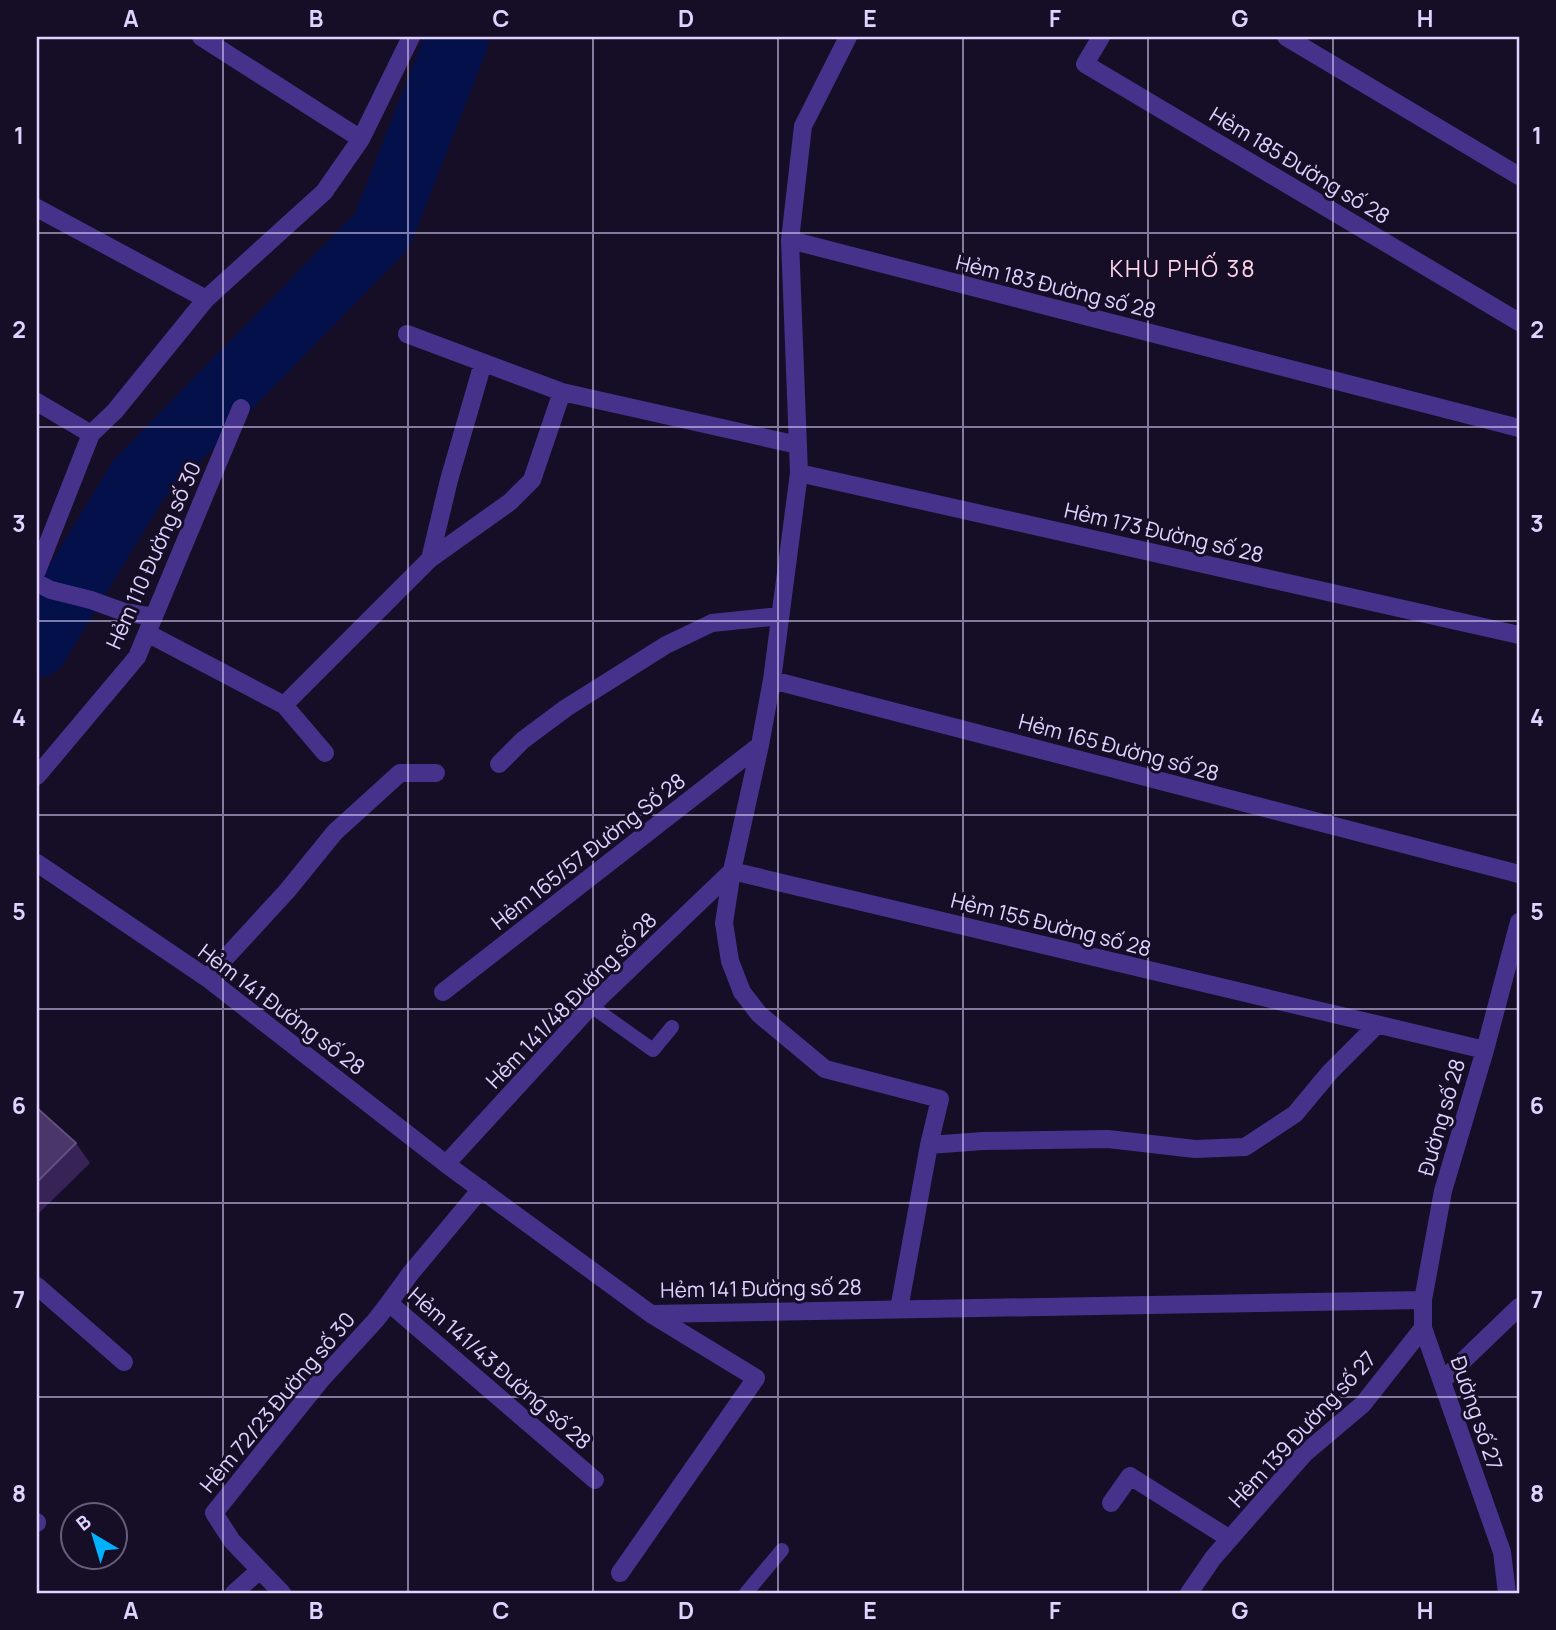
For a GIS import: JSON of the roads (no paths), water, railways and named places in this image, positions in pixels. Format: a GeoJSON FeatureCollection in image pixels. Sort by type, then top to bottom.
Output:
{"type":"FeatureCollection","features":[{"type":"Feature","properties":{"kind":"street"},"geometry":{"type":"LineString","coordinates":[[201,37],[361,139]]}},
{"type":"Feature","properties":{"kind":"street"},"geometry":{"type":"LineString","coordinates":[[38,561],[90,434],[115,411],[206,299],[324,192],[361,139],[411,37]]}},
{"type":"Feature","properties":{"kind":"street"},"geometry":{"type":"LineString","coordinates":[[848,37],[803,126],[790,240],[799,473],[772,680],[732,871],[724,923],[730,961],[742,992],[760,1014],[825,1069],[940,1099],[929,1144],[900,1309]]}},
{"type":"Feature","properties":{"kind":"street","name":"Hẻm 185 Đường số 28"},"geometry":{"type":"LineString","coordinates":[[1101,37],[1085,64],[1519,322]]}},
{"type":"Feature","properties":{"kind":"street"},"geometry":{"type":"LineString","coordinates":[[1286,37],[1519,176]]}},
{"type":"Feature","properties":{"kind":"street"},"geometry":{"type":"LineString","coordinates":[[37,208],[206,299]]}},
{"type":"Feature","properties":{"kind":"street","name":"Hẻm 183 Đường số 28"},"geometry":{"type":"LineString","coordinates":[[790,240],[1519,428]]}},
{"type":"Feature","properties":{"kind":"street"},"geometry":{"type":"LineString","coordinates":[[407,334],[562,392],[798,445]]}},
{"type":"Feature","properties":{"kind":"street"},"geometry":{"type":"LineString","coordinates":[[430,559],[449,481],[484,363]]}},
{"type":"Feature","properties":{"kind":"street"},"geometry":{"type":"LineString","coordinates":[[284,705],[430,559],[510,502],[531,480],[562,392]]}},
{"type":"Feature","properties":{"kind":"street"},"geometry":{"type":"LineString","coordinates":[[37,402],[90,434]]}},
{"type":"Feature","properties":{"kind":"street","name":"Hẻm 110 Đường số 30"},"geometry":{"type":"LineString","coordinates":[[37,776],[137,657],[241,408]]}},
{"type":"Feature","properties":{"kind":"street","name":"Hẻm 173 Đường số 28"},"geometry":{"type":"LineString","coordinates":[[799,473],[1519,635]]}},
{"type":"Feature","properties":{"kind":"street"},"geometry":{"type":"LineString","coordinates":[[44,586],[124,612],[150,625],[284,705],[325,753]]}},
{"type":"Feature","properties":{"kind":"street"},"geometry":{"type":"LineString","coordinates":[[499,764],[523,740],[566,708],[666,645],[712,623],[780,616]]}},
{"type":"Feature","properties":{"kind":"street","name":"Hẻm 165 Đường số 28"},"geometry":{"type":"LineString","coordinates":[[772,680],[1519,874]]}},
{"type":"Feature","properties":{"kind":"street","name":"Hẻm 165/57 Đường Số 28"},"geometry":{"type":"LineString","coordinates":[[443,992],[760,746]]}},
{"type":"Feature","properties":{"kind":"street"},"geometry":{"type":"LineString","coordinates":[[207,978],[287,891],[335,832],[391,781],[400,773],[436,772]]}},
{"type":"Feature","properties":{"kind":"street","name":"Hẻm 141 Đường số 28"},"geometry":{"type":"LineString","coordinates":[[37,863],[207,978],[446,1164],[651,1314],[1423,1300]]}},
{"type":"Feature","properties":{"kind":"street","name":"Hẻm 141/48 Đường số 28"},"geometry":{"type":"LineString","coordinates":[[446,1164],[591,1006],[732,871]]}},
{"type":"Feature","properties":{"kind":"street","name":"Hẻm 155 Đường số 28"},"geometry":{"type":"LineString","coordinates":[[732,871],[1485,1051]]}},
{"type":"Feature","properties":{"kind":"street","name":"Đường số 28"},"geometry":{"type":"LineString","coordinates":[[1423,1328],[1423,1300],[1443,1191],[1485,1051],[1519,922]]}},
{"type":"Feature","properties":{"kind":"street"},"geometry":{"type":"LineString","coordinates":[[929,1144],[1108,1139],[1195,1149],[1245,1147],[1295,1114],[1330,1072],[1377,1026]]}},
{"type":"Feature","properties":{"kind":"street","name":"Hẻm 141/43 Đường số 28"},"geometry":{"type":"LineString","coordinates":[[481,1189],[389,1303],[595,1480]]}},
{"type":"Feature","properties":{"kind":"street"},"geometry":{"type":"LineString","coordinates":[[37,1286],[124,1362]]}},
{"type":"Feature","properties":{"kind":"street","name":"Hẻm 72/23 Đường số 30"},"geometry":{"type":"LineString","coordinates":[[282,1593],[232,1541],[214,1513],[320,1381],[389,1303]]}},
{"type":"Feature","properties":{"kind":"street"},"geometry":{"type":"LineString","coordinates":[[1442,1381],[1519,1307]]}},
{"type":"Feature","properties":{"kind":"street"},"geometry":{"type":"LineString","coordinates":[[620,1573],[757,1378],[651,1314]]}},
{"type":"Feature","properties":{"kind":"street","name":"Đường số 27"},"geometry":{"type":"LineString","coordinates":[[1423,1328],[1511,1551],[1507,1593]]}},
{"type":"Feature","properties":{"kind":"street","name":"Hẻm 139 Đường số 27"},"geometry":{"type":"LineString","coordinates":[[1189,1593],[1213,1558],[1305,1453],[1363,1404],[1423,1328]]}},
{"type":"Feature","properties":{"kind":"street"},"geometry":{"type":"LineString","coordinates":[[1111,1503],[1130,1476],[1230,1539]]}},
{"type":"Feature","properties":{"kind":"street"},"geometry":{"type":"LineString","coordinates":[[234,1593],[260,1570]]}},
{"type":"Feature","properties":{"kind":"lane"},"geometry":{"type":"LineString","coordinates":[[591,1006],[653,1050],[672,1027]]}},
{"type":"Feature","properties":{"kind":"lane"},"geometry":{"type":"LineString","coordinates":[[746,1593],[782,1550]]}},
{"type":"Feature","properties":{"kind":"waterway"},"geometry":{"type":"LineString","coordinates":[[37,646],[139,479],[382,231],[458,37]]}},
{"type":"Feature","properties":{"kind":"district","name":"KHU PHỐ 38"},"geometry":{"type":"Point","coordinates":[1183,268]}}]}
